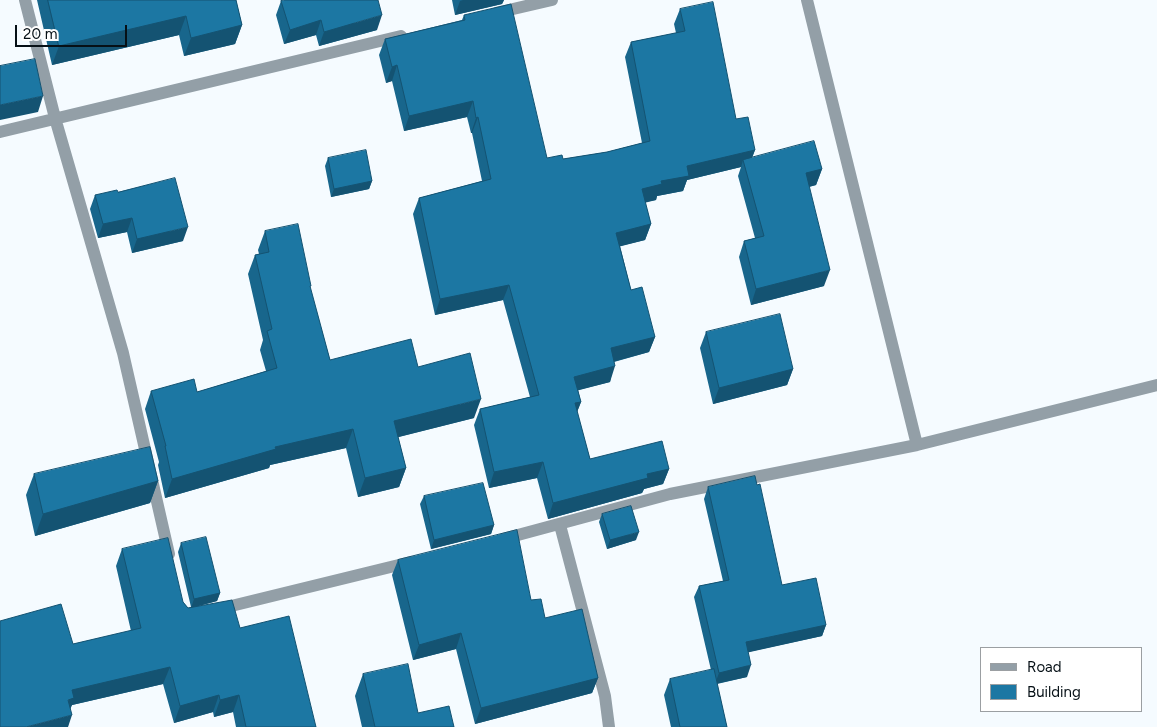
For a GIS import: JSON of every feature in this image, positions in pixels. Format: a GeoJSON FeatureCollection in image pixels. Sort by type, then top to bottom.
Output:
{"type":"FeatureCollection","features":[{"type":"Feature","properties":{"kind":"street"},"geometry":{"type":"LineString","coordinates":[[25,0],[54,118],[123,352],[173,570]]}},
{"type":"Feature","properties":{"kind":"street"},"geometry":{"type":"LineString","coordinates":[[485,16],[552,0]]}},
{"type":"Feature","properties":{"kind":"street"},"geometry":{"type":"LineString","coordinates":[[807,0],[917,445]]}},
{"type":"Feature","properties":{"kind":"street"},"geometry":{"type":"LineString","coordinates":[[0,132],[418,32]]}},
{"type":"Feature","properties":{"kind":"street"},"geometry":{"type":"LineString","coordinates":[[492,542],[670,494],[917,445],[1157,385]]}},
{"type":"Feature","properties":{"kind":"street"},"geometry":{"type":"LineString","coordinates":[[560,525],[605,696],[609,727]]}},
{"type":"Feature","properties":{"kind":"street"},"geometry":{"type":"LineString","coordinates":[[205,613],[426,558]]}},
{"type":"Feature","properties":{"kind":"building"},"geometry":{"type":"Polygon","coordinates":[[[48,0],[236,0],[242,25],[191,38],[186,16],[59,46],[48,0]]]}},
{"type":"Feature","properties":{"kind":"building"},"geometry":{"type":"Polygon","coordinates":[[[378,0],[382,15],[324,32],[321,20],[290,30],[281,1],[378,0]]]}},
{"type":"Feature","properties":{"kind":"building"},"geometry":{"type":"Polygon","coordinates":[[[713,2],[736,119],[748,117],[755,150],[687,166],[689,176],[661,181],[662,184],[642,189],[651,224],[616,233],[631,290],[642,287],[655,337],[611,348],[615,366],[574,377],[581,402],[575,403],[590,459],[662,441],[669,469],[647,474],[648,478],[553,503],[543,462],[494,472],[480,409],[539,395],[509,285],[440,299],[419,198],[491,179],[473,101],[409,116],[397,65],[392,67],[385,39],[465,20],[464,15],[511,4],[547,158],[562,155],[563,159],[607,152],[650,141],[631,42],[685,31],[680,9],[713,2]]]}},
{"type":"Feature","properties":{"kind":"building"},"geometry":{"type":"Polygon","coordinates":[[[35,59],[43,96],[0,105],[0,66],[35,59]]]}},
{"type":"Feature","properties":{"kind":"building"},"geometry":{"type":"Polygon","coordinates":[[[814,141],[822,169],[806,173],[830,270],[756,289],[744,241],[764,236],[743,160],[814,141]]]}},
{"type":"Feature","properties":{"kind":"building"},"geometry":{"type":"Polygon","coordinates":[[[366,150],[372,181],[334,189],[328,158],[366,150]]]}},
{"type":"Feature","properties":{"kind":"building"},"geometry":{"type":"Polygon","coordinates":[[[175,178],[188,227],[137,239],[132,218],[103,224],[95,195],[117,190],[118,192],[175,178]]]}},
{"type":"Feature","properties":{"kind":"building"},"geometry":{"type":"Polygon","coordinates":[[[298,224],[310,286],[330,360],[411,339],[418,367],[470,353],[481,399],[394,421],[406,468],[365,478],[353,429],[275,447],[276,449],[172,479],[166,446],[151,391],[194,379],[197,392],[277,368],[267,331],[272,329],[255,255],[269,252],[265,231],[298,224]]]}},
{"type":"Feature","properties":{"kind":"building"},"geometry":{"type":"Polygon","coordinates":[[[780,314],[793,369],[719,388],[706,332],[780,314]]]}},
{"type":"Feature","properties":{"kind":"building"},"geometry":{"type":"Polygon","coordinates":[[[150,447],[158,481],[43,514],[34,474],[150,447]]]}},
{"type":"Feature","properties":{"kind":"building"},"geometry":{"type":"Polygon","coordinates":[[[755,476],[757,485],[760,484],[782,585],[816,578],[826,625],[746,642],[751,665],[719,673],[699,586],[729,580],[708,487],[755,476]]]}},
{"type":"Feature","properties":{"kind":"building"},"geometry":{"type":"Polygon","coordinates":[[[483,483],[494,525],[434,540],[424,496],[483,483]]]}},
{"type":"Feature","properties":{"kind":"building"},"geometry":{"type":"Polygon","coordinates":[[[631,506],[639,532],[610,540],[602,514],[631,506]]]}},
{"type":"Feature","properties":{"kind":"building"},"geometry":{"type":"Polygon","coordinates":[[[517,530],[531,600],[541,599],[545,618],[582,609],[598,678],[481,708],[461,633],[419,645],[398,560],[517,530]]]}},
{"type":"Feature","properties":{"kind":"building"},"geometry":{"type":"Polygon","coordinates":[[[206,537],[220,593],[194,599],[181,543],[206,537]]]}},
{"type":"Feature","properties":{"kind":"building"},"geometry":{"type":"Polygon","coordinates":[[[168,538],[183,602],[188,608],[232,600],[240,628],[289,616],[316,727],[246,727],[239,695],[220,700],[219,695],[180,706],[170,667],[72,690],[74,698],[68,700],[72,715],[26,727],[0,727],[0,621],[61,604],[73,644],[141,628],[122,549],[168,538]]]}},
{"type":"Feature","properties":{"kind":"building"},"geometry":{"type":"Polygon","coordinates":[[[408,664],[418,713],[449,706],[454,727],[375,727],[363,674],[408,664]]]}},
{"type":"Feature","properties":{"kind":"building"},"geometry":{"type":"Polygon","coordinates":[[[714,669],[727,727],[680,727],[670,679],[714,669]]]}}]}
